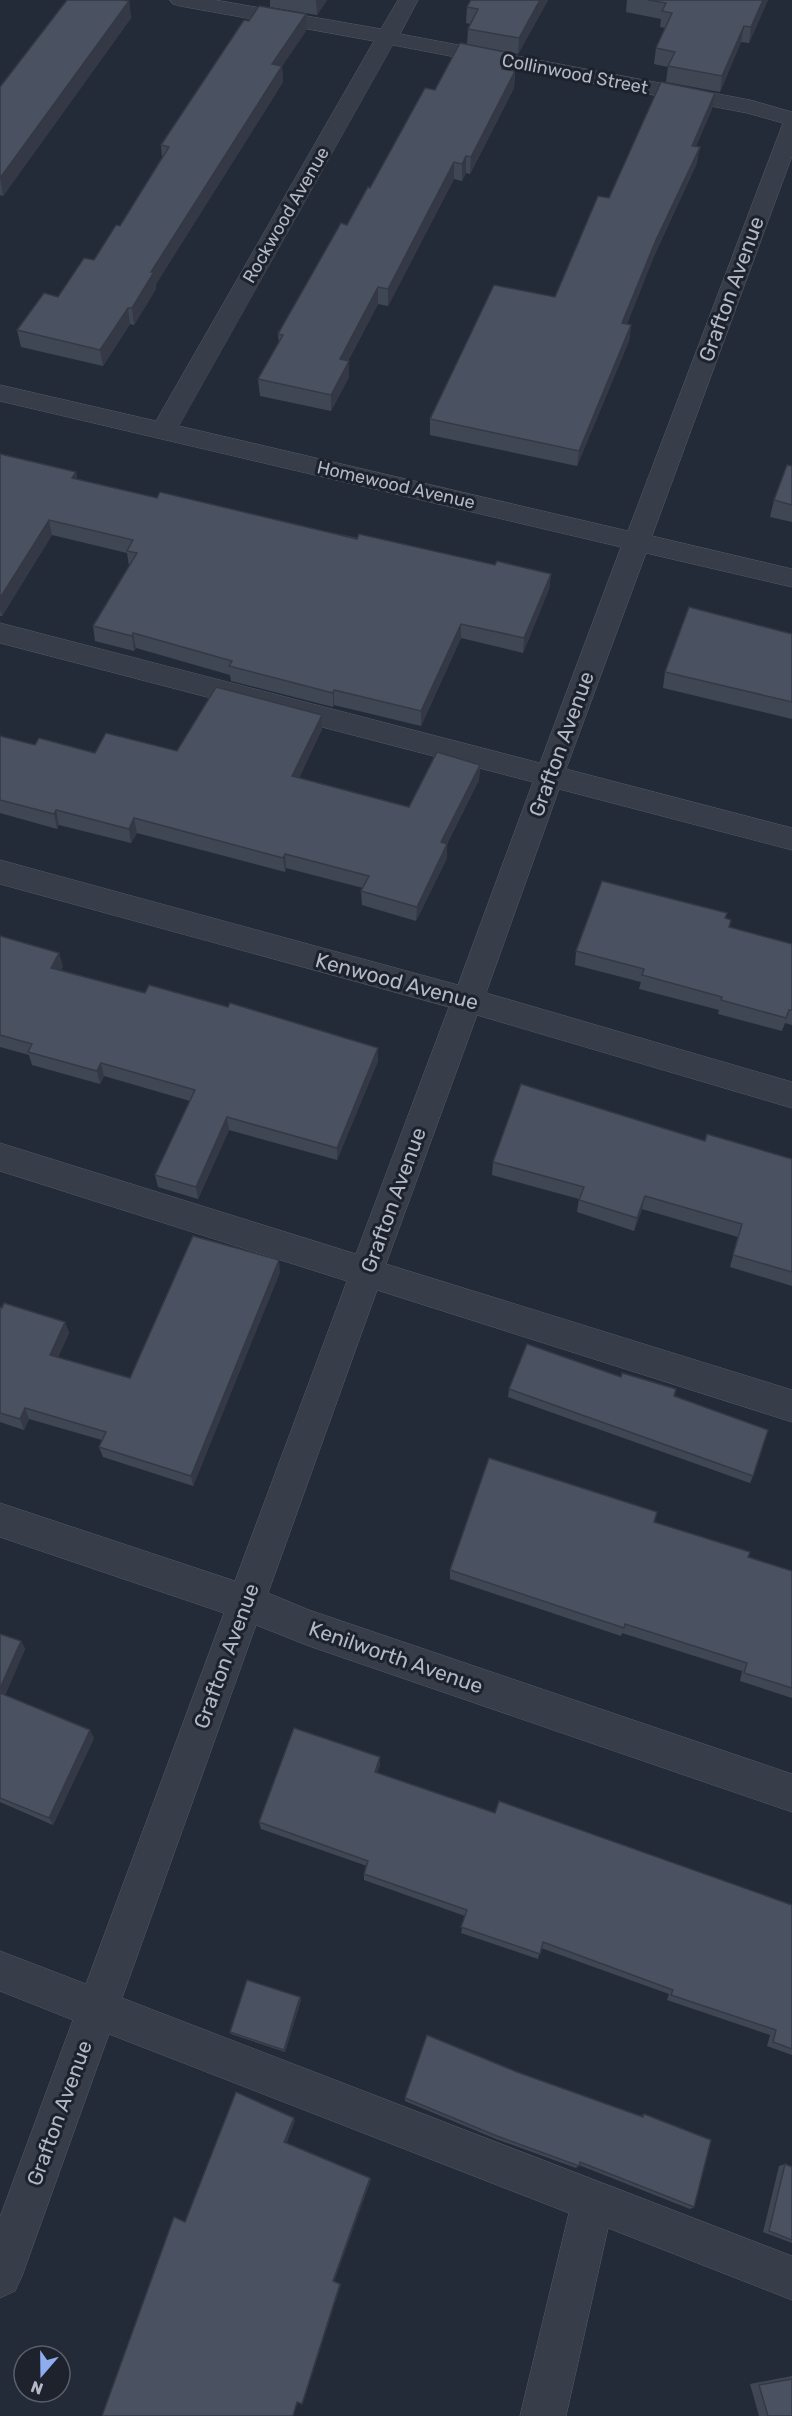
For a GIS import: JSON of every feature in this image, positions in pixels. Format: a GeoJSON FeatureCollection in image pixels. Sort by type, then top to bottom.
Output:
{"type":"FeatureCollection","features":[{"type":"Feature","properties":{"kind":"street","name":"Collinwood Street"},"geometry":{"type":"LineString","coordinates":[[180,0],[387,37],[426,47],[750,108],[792,119]]}},
{"type":"Feature","properties":{"kind":"street","name":"Rockwood Avenue"},"geometry":{"type":"LineString","coordinates":[[164,430],[408,0]]}},
{"type":"Feature","properties":{"kind":"street","name":"Grafton Avenue"},"geometry":{"type":"LineString","coordinates":[[0,2276],[448,1049],[792,126]]}},
{"type":"Feature","properties":{"kind":"street","name":"Homewood Avenue"},"geometry":{"type":"LineString","coordinates":[[0,393],[638,540],[792,578]]}},
{"type":"Feature","properties":{"kind":"street"},"geometry":{"type":"LineString","coordinates":[[0,633],[792,840]]}},
{"type":"Feature","properties":{"kind":"street","name":"Kenwood Avenue"},"geometry":{"type":"LineString","coordinates":[[0,872],[468,1000],[792,1095]]}},
{"type":"Feature","properties":{"kind":"street"},"geometry":{"type":"LineString","coordinates":[[0,1157],[792,1406]]}},
{"type":"Feature","properties":{"kind":"street","name":"Kenilworth Avenue"},"geometry":{"type":"LineString","coordinates":[[0,1520],[245,1602],[309,1628],[792,1793]]}},
{"type":"Feature","properties":{"kind":"street"},"geometry":{"type":"LineString","coordinates":[[0,1971],[792,2278]]}},
{"type":"Feature","properties":{"kind":"street"},"geometry":{"type":"LineString","coordinates":[[543,2416],[593,2201]]}},
{"type":"Feature","properties":{"kind":"building"},"geometry":{"type":"Polygon","coordinates":[[[67,0],[129,1],[0,178],[0,87],[67,0]]]}},
{"type":"Feature","properties":{"kind":"building"},"geometry":{"type":"Polygon","coordinates":[[[471,0],[540,0],[519,38],[468,29],[478,9],[467,7],[471,0]]]}},
{"type":"Feature","properties":{"kind":"building"},"geometry":{"type":"Polygon","coordinates":[[[648,0],[763,0],[751,27],[744,26],[722,76],[668,66],[675,52],[656,48],[672,13],[662,11],[666,3],[648,0]]]}},
{"type":"Feature","properties":{"kind":"building"},"geometry":{"type":"Polygon","coordinates":[[[259,6],[306,14],[272,64],[282,66],[151,272],[154,272],[132,308],[128,308],[100,350],[17,330],[44,293],[58,297],[84,258],[94,260],[116,225],[120,226],[169,147],[161,145],[244,20],[249,21],[259,6]]]}},
{"type":"Feature","properties":{"kind":"building"},"geometry":{"type":"Polygon","coordinates":[[[460,43],[510,53],[502,69],[515,71],[471,157],[466,156],[462,164],[454,162],[388,289],[378,287],[340,359],[349,361],[331,395],[258,379],[283,335],[278,334],[341,223],[347,225],[425,88],[435,90],[460,43]]]}},
{"type":"Feature","properties":{"kind":"building"},"geometry":{"type":"Polygon","coordinates":[[[661,82],[715,93],[692,146],[700,147],[656,240],[622,323],[631,325],[579,451],[430,419],[494,285],[555,297],[598,196],[609,198],[661,82]]]}},
{"type":"Feature","properties":{"kind":"building"},"geometry":{"type":"Polygon","coordinates":[[[0,454],[76,472],[72,478],[157,498],[160,492],[357,539],[359,534],[495,565],[497,561],[551,574],[524,638],[461,624],[421,711],[334,690],[333,693],[229,666],[232,661],[133,633],[132,636],[93,626],[137,553],[127,551],[133,540],[49,520],[0,598],[0,454]]]}},
{"type":"Feature","properties":{"kind":"building"},"geometry":{"type":"Polygon","coordinates":[[[787,465],[792,466],[792,505],[774,500],[787,465]]]}},
{"type":"Feature","properties":{"kind":"building"},"geometry":{"type":"Polygon","coordinates":[[[689,607],[792,634],[792,702],[665,672],[689,607]]]}},
{"type":"Feature","properties":{"kind":"building"},"geometry":{"type":"Polygon","coordinates":[[[216,687],[322,715],[292,776],[409,807],[437,752],[480,765],[441,842],[447,844],[417,907],[361,891],[369,876],[285,854],[283,858],[134,818],[129,829],[56,810],[54,814],[0,800],[0,736],[35,745],[39,738],[95,753],[106,733],[177,751],[216,687]]]}},
{"type":"Feature","properties":{"kind":"building"},"geometry":{"type":"Polygon","coordinates":[[[602,881],[727,913],[725,918],[731,920],[729,927],[792,944],[792,1010],[789,1010],[786,1018],[721,1000],[722,997],[642,975],[644,969],[576,951],[602,881]]]}},
{"type":"Feature","properties":{"kind":"building"},"geometry":{"type":"Polygon","coordinates":[[[0,936],[59,953],[51,968],[145,993],[149,985],[228,1007],[230,1003],[378,1048],[337,1148],[227,1117],[196,1187],[155,1175],[195,1090],[101,1063],[97,1071],[28,1052],[32,1044],[0,1035],[0,936]]]}},
{"type":"Feature","properties":{"kind":"building"},"geometry":{"type":"Polygon","coordinates":[[[521,1084],[705,1141],[707,1134],[792,1159],[792,1272],[733,1255],[742,1224],[645,1196],[637,1218],[579,1200],[584,1187],[493,1162],[521,1084]]]}},
{"type":"Feature","properties":{"kind":"building"},"geometry":{"type":"Polygon","coordinates":[[[193,1236],[279,1260],[191,1476],[99,1447],[106,1432],[25,1408],[20,1419],[0,1413],[0,1307],[2,1308],[4,1303],[65,1322],[50,1355],[130,1378],[193,1236]]]}},
{"type":"Feature","properties":{"kind":"building"},"geometry":{"type":"Polygon","coordinates":[[[527,1344],[621,1377],[622,1373],[676,1389],[674,1396],[768,1430],[753,1476],[509,1389],[527,1344]]]}},
{"type":"Feature","properties":{"kind":"building"},"geometry":{"type":"Polygon","coordinates":[[[489,1458],[657,1512],[654,1522],[750,1552],[748,1557],[792,1571],[792,1688],[744,1673],[747,1663],[625,1624],[624,1628],[450,1570],[489,1458]]]}},
{"type":"Feature","properties":{"kind":"building"},"geometry":{"type":"Polygon","coordinates":[[[0,1634],[21,1641],[0,1688],[0,1634]]]}},
{"type":"Feature","properties":{"kind":"building"},"geometry":{"type":"Polygon","coordinates":[[[0,1693],[90,1730],[49,1818],[0,1798],[0,1693]]]}},
{"type":"Feature","properties":{"kind":"building"},"geometry":{"type":"Polygon","coordinates":[[[294,1728],[380,1757],[375,1772],[495,1813],[499,1801],[792,1905],[792,2049],[773,2042],[776,2030],[671,1995],[673,1990],[543,1942],[540,1954],[461,1927],[467,1910],[364,1874],[368,1861],[259,1822],[294,1728]]]}},
{"type":"Feature","properties":{"kind":"building"},"geometry":{"type":"Polygon","coordinates":[[[247,1980],[300,1997],[284,2050],[230,2032],[247,1980]]]}},
{"type":"Feature","properties":{"kind":"building"},"geometry":{"type":"Polygon","coordinates":[[[427,2035],[517,2072],[643,2117],[644,2114],[711,2140],[694,2207],[580,2162],[579,2166],[497,2136],[405,2098],[427,2035]]]}},
{"type":"Feature","properties":{"kind":"building"},"geometry":{"type":"Polygon","coordinates":[[[236,2092],[294,2118],[284,2142],[370,2178],[333,2281],[340,2284],[302,2404],[297,2402],[293,2416],[102,2416],[174,2217],[185,2222],[236,2092]]]}},
{"type":"Feature","properties":{"kind":"building"},"geometry":{"type":"Polygon","coordinates":[[[785,2164],[792,2167],[792,2240],[769,2231],[785,2164]]]}},
{"type":"Feature","properties":{"kind":"building"},"geometry":{"type":"Polygon","coordinates":[[[792,2379],[792,2416],[768,2416],[759,2385],[792,2379]]]}}]}
